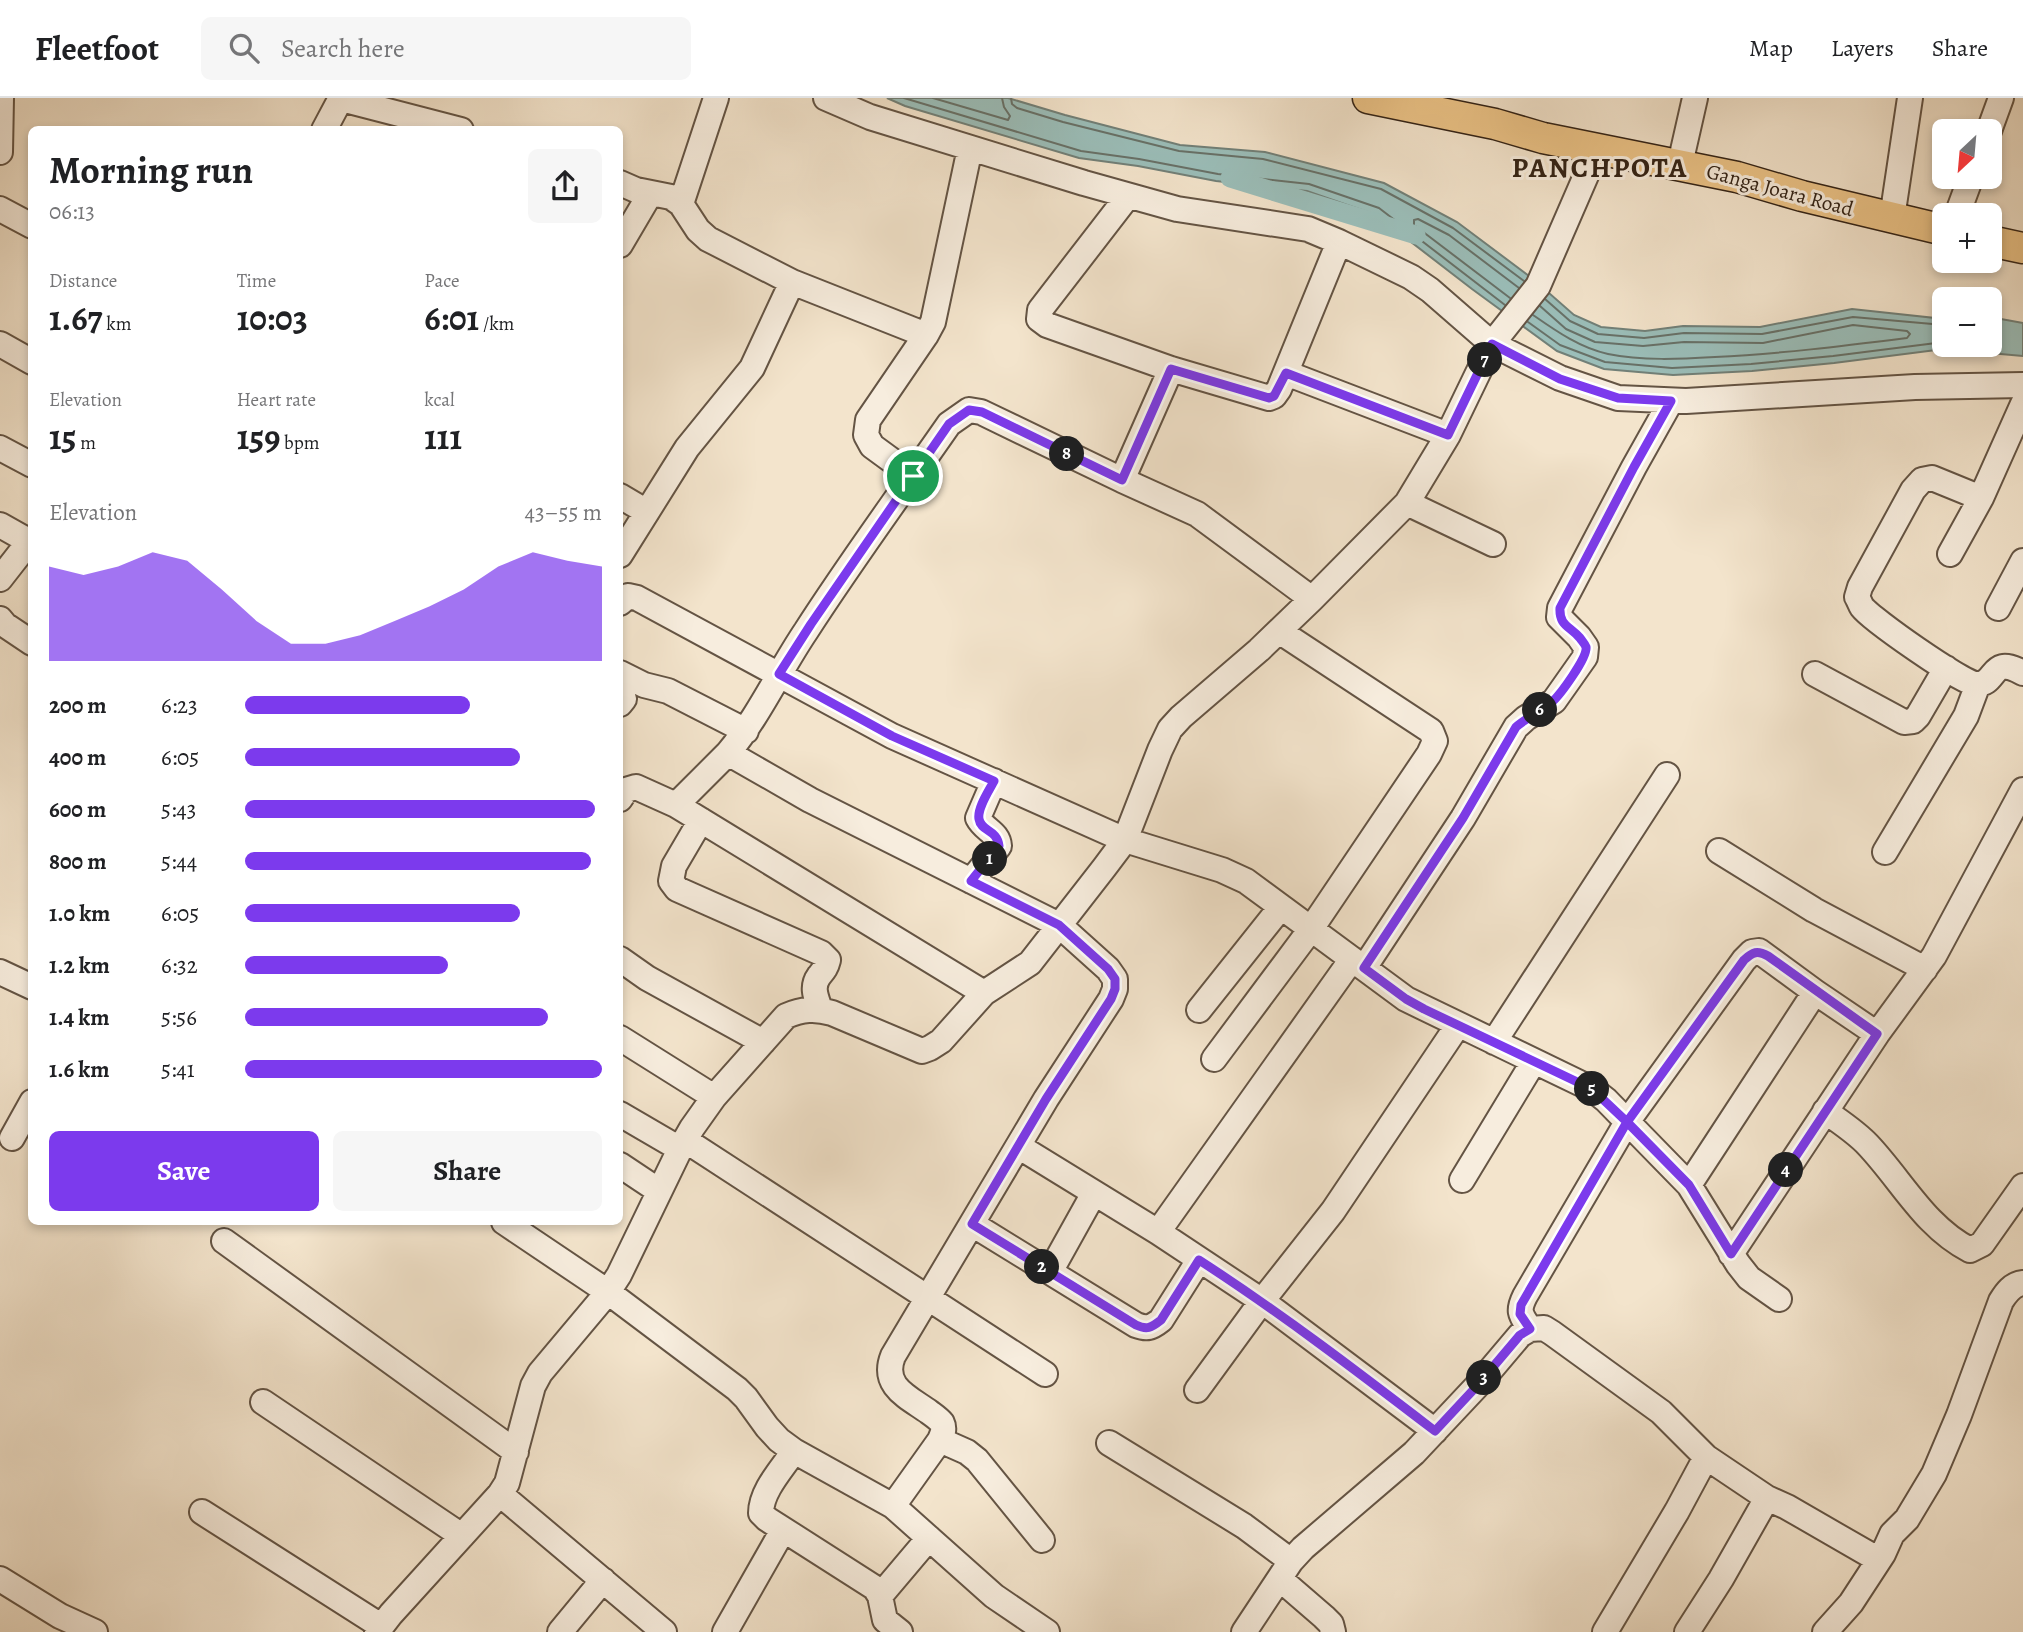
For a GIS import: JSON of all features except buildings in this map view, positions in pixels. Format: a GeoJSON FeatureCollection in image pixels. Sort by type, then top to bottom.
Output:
{"type":"FeatureCollection","features":[{"type":"Feature","properties":{"kind":"main road","name":"Ganga Joara Road"},"geometry":{"type":"LineString","coordinates":[[1368,98],[1495,124],[1543,138],[1737,177],[1802,197],[1932,227]]}},
{"type":"Feature","properties":{"kind":"main road"},"geometry":{"type":"LineString","coordinates":[[2002,244],[2023,248]]}},
{"type":"Feature","properties":{"kind":"street"},"geometry":{"type":"LineString","coordinates":[[0,152],[1,98]]}},
{"type":"Feature","properties":{"kind":"street"},"geometry":{"type":"LineString","coordinates":[[326,126],[341,98],[446,126]]}},
{"type":"Feature","properties":{"kind":"street"},"geometry":{"type":"LineString","coordinates":[[681,204],[716,98]]}},
{"type":"Feature","properties":{"kind":"street"},"geometry":{"type":"LineString","coordinates":[[826,98],[870,117],[1128,196],[1177,209],[1308,229],[1411,277],[1560,379],[1618,398],[1686,401],[1915,387],[2023,385]]}},
{"type":"Feature","properties":{"kind":"street"},"geometry":{"type":"LineString","coordinates":[[1680,164],[1695,98]]}},
{"type":"Feature","properties":{"kind":"street"},"geometry":{"type":"LineString","coordinates":[[1892,218],[1910,98]]}},
{"type":"Feature","properties":{"kind":"street"},"geometry":{"type":"LineString","coordinates":[[1993,119],[2001,98]]}},
{"type":"Feature","properties":{"kind":"street"},"geometry":{"type":"LineString","coordinates":[[913,476],[872,446],[866,435],[869,420],[933,322],[970,148]]}},
{"type":"Feature","properties":{"kind":"street"},"geometry":{"type":"LineString","coordinates":[[202,1512],[379,1629],[507,1483],[533,1386],[540,1373],[608,1292],[619,1275],[682,1144],[714,1097],[786,1016],[801,1009],[820,1009],[922,1051],[941,1041],[984,993],[1030,963],[1125,840],[1170,729],[1279,631],[1407,503],[1448,435],[1497,338],[1538,286],[1598,148]]}},
{"type":"Feature","properties":{"kind":"street"},"geometry":{"type":"LineString","coordinates":[[623,184],[650,194],[671,197],[681,204],[698,230],[708,239],[792,282],[926,335]]}},
{"type":"Feature","properties":{"kind":"street"},"geometry":{"type":"LineString","coordinates":[[623,240],[650,194]]}},
{"type":"Feature","properties":{"kind":"street"},"geometry":{"type":"LineString","coordinates":[[1128,196],[1040,310],[1040,319],[1047,325],[1171,369],[1269,398],[1274,396],[1286,373],[1339,242]]}},
{"type":"Feature","properties":{"kind":"street"},"geometry":{"type":"LineString","coordinates":[[0,209],[28,224]]}},
{"type":"Feature","properties":{"kind":"street"},"geometry":{"type":"LineString","coordinates":[[623,550],[687,448],[752,368],[792,282]]}},
{"type":"Feature","properties":{"kind":"street"},"geometry":{"type":"LineString","coordinates":[[0,344],[28,360]]}},
{"type":"Feature","properties":{"kind":"street"},"geometry":{"type":"LineString","coordinates":[[1122,480],[1171,369]]}},
{"type":"Feature","properties":{"kind":"street"},"geometry":{"type":"LineString","coordinates":[[1286,373],[1448,435]]}},
{"type":"Feature","properties":{"kind":"street"},"geometry":{"type":"LineString","coordinates":[[1158,1232],[1463,818],[1516,727],[1554,701],[1585,657],[1586,647],[1559,617],[1560,608],[1671,401]]}},
{"type":"Feature","properties":{"kind":"street"},"geometry":{"type":"LineString","coordinates":[[1950,554],[1981,498],[2023,404]]}},
{"type":"Feature","properties":{"kind":"street"},"geometry":{"type":"LineString","coordinates":[[676,805],[712,771],[747,731],[811,624],[913,476],[949,424],[969,410],[982,412],[1197,514],[1312,599]]}},
{"type":"Feature","properties":{"kind":"street"},"geometry":{"type":"LineString","coordinates":[[0,448],[28,463]]}},
{"type":"Feature","properties":{"kind":"street"},"geometry":{"type":"LineString","coordinates":[[1981,498],[1932,478],[1922,480],[1913,490],[1857,597],[1863,608],[1946,668],[1970,682],[1978,684],[1986,681],[2003,666],[2023,673]]}},
{"type":"Feature","properties":{"kind":"street"},"geometry":{"type":"LineString","coordinates":[[623,498],[647,512]]}},
{"type":"Feature","properties":{"kind":"street"},"geometry":{"type":"LineString","coordinates":[[1407,503],[1493,544]]}},
{"type":"Feature","properties":{"kind":"street"},"geometry":{"type":"LineString","coordinates":[[0,525],[28,539]]}},
{"type":"Feature","properties":{"kind":"street"},"geometry":{"type":"LineString","coordinates":[[0,579],[28,545]]}},
{"type":"Feature","properties":{"kind":"street"},"geometry":{"type":"LineString","coordinates":[[1998,608],[2023,561]]}},
{"type":"Feature","properties":{"kind":"street"},"geometry":{"type":"LineString","coordinates":[[623,600],[628,596],[637,598],[892,736],[1125,840],[1222,870],[1246,881],[1406,999],[1592,1089],[1689,1185],[1731,1254],[1749,1278],[1779,1299]]}},
{"type":"Feature","properties":{"kind":"street"},"geometry":{"type":"LineString","coordinates":[[0,619],[28,640]]}},
{"type":"Feature","properties":{"kind":"street"},"geometry":{"type":"LineString","coordinates":[[1214,1059],[1311,929],[1429,754],[1435,741],[1431,731],[1279,631]]}},
{"type":"Feature","properties":{"kind":"street"},"geometry":{"type":"LineString","coordinates":[[1815,674],[1904,722],[1913,721],[1917,716],[1946,668]]}},
{"type":"Feature","properties":{"kind":"street"},"geometry":{"type":"LineString","coordinates":[[623,674],[644,685],[668,691],[747,731]]}},
{"type":"Feature","properties":{"kind":"street"},"geometry":{"type":"LineString","coordinates":[[1885,852],[1966,716],[1978,684]]}},
{"type":"Feature","properties":{"kind":"street"},"geometry":{"type":"LineString","coordinates":[[728,753],[790,790],[1059,925],[1108,969],[1115,979],[1115,989],[1018,1146],[889,1365],[895,1388],[942,1423],[943,1430],[940,1440],[893,1506]]}},
{"type":"Feature","properties":{"kind":"street"},"geometry":{"type":"LineString","coordinates":[[1494,1042],[1667,775]]}},
{"type":"Feature","properties":{"kind":"street"},"geometry":{"type":"LineString","coordinates":[[971,881],[999,846],[998,839],[982,826],[978,818],[994,781]]}},
{"type":"Feature","properties":{"kind":"street"},"geometry":{"type":"LineString","coordinates":[[623,792],[636,787],[676,805],[984,993]]}},
{"type":"Feature","properties":{"kind":"street"},"geometry":{"type":"LineString","coordinates":[[1731,1254],[1877,1034],[1934,956],[2023,790]]}},
{"type":"Feature","properties":{"kind":"street"},"geometry":{"type":"LineString","coordinates":[[701,820],[674,866],[671,881],[677,889],[821,953],[828,960],[814,990],[820,1009]]}},
{"type":"Feature","properties":{"kind":"street"},"geometry":{"type":"LineString","coordinates":[[1718,851],[1814,910],[1925,969]]}},
{"type":"Feature","properties":{"kind":"street"},"geometry":{"type":"LineString","coordinates":[[1199,1010],[1281,907]]}},
{"type":"Feature","properties":{"kind":"street"},"geometry":{"type":"LineString","coordinates":[[1530,1329],[1520,1314],[1521,1305],[1627,1122],[1744,960],[1752,953],[1759,951],[1768,956],[1877,1034]]}},
{"type":"Feature","properties":{"kind":"street"},"geometry":{"type":"LineString","coordinates":[[623,961],[647,978],[763,1042]]}},
{"type":"Feature","properties":{"kind":"street"},"geometry":{"type":"LineString","coordinates":[[0,972],[28,985]]}},
{"type":"Feature","properties":{"kind":"street"},"geometry":{"type":"LineString","coordinates":[[1689,1185],[1815,992]]}},
{"type":"Feature","properties":{"kind":"street"},"geometry":{"type":"LineString","coordinates":[[1197,1390],[1262,1301],[1334,1210],[1458,1025]]}},
{"type":"Feature","properties":{"kind":"street"},"geometry":{"type":"LineString","coordinates":[[623,1040],[714,1097]]}},
{"type":"Feature","properties":{"kind":"street"},"geometry":{"type":"LineString","coordinates":[[1462,1180],[1534,1061]]}},
{"type":"Feature","properties":{"kind":"street"},"geometry":{"type":"LineString","coordinates":[[12,1138],[28,1109]]}},
{"type":"Feature","properties":{"kind":"street"},"geometry":{"type":"LineString","coordinates":[[1825,1111],[1868,1145],[1924,1214],[1960,1245],[1970,1250],[1982,1244],[2020,1203]]}},
{"type":"Feature","properties":{"kind":"street"},"geometry":{"type":"LineString","coordinates":[[623,1115],[682,1144],[1045,1374]]}},
{"type":"Feature","properties":{"kind":"street"},"geometry":{"type":"LineString","coordinates":[[1018,1146],[1158,1232],[1262,1301],[1435,1431]]}},
{"type":"Feature","properties":{"kind":"street"},"geometry":{"type":"LineString","coordinates":[[623,1167],[659,1191]]}},
{"type":"Feature","properties":{"kind":"street"},"geometry":{"type":"LineString","coordinates":[[1050,1272],[1094,1193]]}},
{"type":"Feature","properties":{"kind":"street"},"geometry":{"type":"LineString","coordinates":[[972,1224],[1145,1329],[1161,1320],[1199,1260]]}},
{"type":"Feature","properties":{"kind":"street"},"geometry":{"type":"LineString","coordinates":[[508,1225],[608,1292],[737,1389],[766,1427],[793,1451],[893,1506],[994,1596],[1048,1632]]}},
{"type":"Feature","properties":{"kind":"street"},"geometry":{"type":"LineString","coordinates":[[224,1241],[516,1452]]}},
{"type":"Feature","properties":{"kind":"street"},"geometry":{"type":"LineString","coordinates":[[1825,1632],[1852,1603],[1892,1534],[1907,1518],[1934,1474],[2001,1301],[2007,1291],[2023,1283]]}},
{"type":"Feature","properties":{"kind":"street"},"geometry":{"type":"LineString","coordinates":[[1244,1632],[1303,1548],[1401,1465],[1476,1387],[1520,1335],[1530,1329],[1544,1328],[1661,1412],[1706,1457],[1767,1498],[1879,1560]]}},
{"type":"Feature","properties":{"kind":"street"},"geometry":{"type":"LineString","coordinates":[[262,1402],[462,1536]]}},
{"type":"Feature","properties":{"kind":"street"},"geometry":{"type":"LineString","coordinates":[[940,1440],[967,1451],[977,1460],[1042,1539]]}},
{"type":"Feature","properties":{"kind":"street"},"geometry":{"type":"LineString","coordinates":[[1110,1443],[1244,1526],[1286,1570],[1331,1624],[1333,1632]]}},
{"type":"Feature","properties":{"kind":"street"},"geometry":{"type":"LineString","coordinates":[[793,1451],[764,1495],[761,1513],[783,1530],[875,1588],[885,1620],[900,1632]]}},
{"type":"Feature","properties":{"kind":"street"},"geometry":{"type":"LineString","coordinates":[[1605,1632],[1706,1457]]}},
{"type":"Feature","properties":{"kind":"street"},"geometry":{"type":"LineString","coordinates":[[500,1494],[658,1630]]}},
{"type":"Feature","properties":{"kind":"street"},"geometry":{"type":"LineString","coordinates":[[1687,1632],[1767,1498]]}},
{"type":"Feature","properties":{"kind":"street"},"geometry":{"type":"LineString","coordinates":[[725,1632],[783,1530]]}},
{"type":"Feature","properties":{"kind":"street"},"geometry":{"type":"LineString","coordinates":[[880,1597],[929,1538]]}},
{"type":"Feature","properties":{"kind":"street"},"geometry":{"type":"LineString","coordinates":[[0,1579],[83,1630]]}},
{"type":"Feature","properties":{"kind":"street"},"geometry":{"type":"LineString","coordinates":[[560,1632],[603,1580]]}},
{"type":"Feature","properties":{"kind":"water"},"geometry":{"type":"Polygon","coordinates":[[[887,98],[1008,98],[1180,145],[1265,152],[1384,183],[1457,222],[1533,279],[1574,315],[1601,327],[1645,331],[1683,326],[1760,327],[1852,309],[1932,318],[1932,351],[1752,371],[1673,375],[1604,369],[1557,351],[1376,215],[1307,191],[1216,181],[1079,158],[905,106],[887,98]]]}},
{"type":"Feature","properties":{"kind":"water"},"geometry":{"type":"Polygon","coordinates":[[[2002,319],[2023,323],[2023,356],[2002,354],[2002,319]]]}},
{"type":"Feature","properties":{"kind":"waterway"},"geometry":{"type":"LineString","coordinates":[[1230,178],[1416,235]]}},
{"type":"Feature","properties":{"kind":"district","name":"PANCHPOTA"},"geometry":{"type":"Point","coordinates":[1600,168]}},
{"type":"Feature","properties":{"kind":"route"},"geometry":{"type":"LineString","coordinates":[[913,476],[779,674],[892,736],[994,781],[978,818],[982,826],[998,839],[999,846],[971,881],[1059,925],[1108,969],[1115,979],[1111,999],[1046,1099],[972,1224],[1145,1329],[1161,1320],[1199,1260],[1262,1301],[1435,1431],[1520,1335],[1530,1329],[1520,1314],[1521,1305],[1627,1122],[1689,1185],[1731,1254],[1877,1034],[1768,956],[1759,951],[1752,953],[1744,960],[1627,1122],[1592,1089],[1424,1009],[1364,968],[1463,818],[1516,727],[1554,701],[1585,657],[1586,647],[1559,617],[1560,608],[1671,401],[1618,398],[1560,379],[1492,344],[1448,435],[1286,373],[1279,389],[1269,398],[1171,369],[1122,480],[982,412],[969,410],[949,424],[913,476]]}}]}
